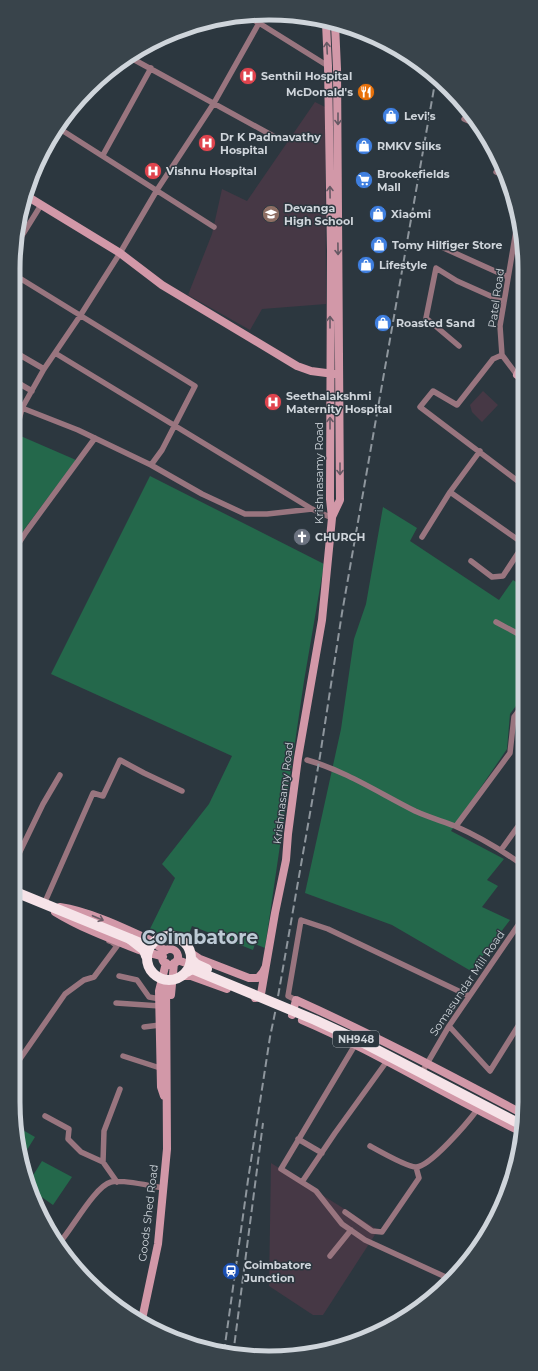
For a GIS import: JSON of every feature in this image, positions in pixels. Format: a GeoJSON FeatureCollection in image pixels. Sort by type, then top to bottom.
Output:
{"type":"FeatureCollection","features":[{"type":"Feature","properties":{"kind":"highway"},"geometry":{"type":"LineString","coordinates":[[20,894],[144,945],[150,945],[146,956]]}},
{"type":"Feature","properties":{"kind":"highway","name":"NH948"},"geometry":{"type":"LineString","coordinates":[[150,945],[162,936],[177,936],[188,946],[188,965],[196,964],[362,1035],[517,1120]]}},
{"type":"Feature","properties":{"kind":"highway"},"geometry":{"type":"LineString","coordinates":[[130,939],[144,950],[147,963],[154,975],[166,980],[177,979],[188,965]]}},
{"type":"Feature","properties":{"kind":"main road","name":"Krishnasamy Road"},"geometry":{"type":"LineString","coordinates":[[188,965],[191,976],[250,998],[257,998],[261,994],[275,912],[286,860],[298,758],[322,620],[332,518],[330,499],[331,250],[326,27]]}},
{"type":"Feature","properties":{"kind":"main road"},"geometry":{"type":"LineString","coordinates":[[332,518],[340,500],[336,29]]}},
{"type":"Feature","properties":{"kind":"main road"},"geometry":{"type":"LineString","coordinates":[[30,198],[120,253],[162,285],[297,366],[311,371],[340,375]]}},
{"type":"Feature","properties":{"kind":"main road"},"geometry":{"type":"LineString","coordinates":[[46,904],[67,919],[101,934],[141,951],[157,954],[188,965],[200,959],[249,978],[258,978],[266,965]]}},
{"type":"Feature","properties":{"kind":"main road"},"geometry":{"type":"LineString","coordinates":[[46,904],[88,914],[149,940],[161,949],[169,959],[171,990],[172,1089],[166,1103]]}},
{"type":"Feature","properties":{"kind":"main road"},"geometry":{"type":"LineString","coordinates":[[166,1103],[161,1087],[160,1068],[160,986],[169,959]]}},
{"type":"Feature","properties":{"kind":"main road"},"geometry":{"type":"LineString","coordinates":[[166,980],[166,1103]]}},
{"type":"Feature","properties":{"kind":"main road"},"geometry":{"type":"LineString","coordinates":[[517,1120],[349,1024],[296,1000],[292,1016],[387,1061],[477,1110],[517,1121]]}},
{"type":"Feature","properties":{"kind":"main road"},"geometry":{"type":"LineString","coordinates":[[414,1065],[425,1066]]}},
{"type":"Feature","properties":{"kind":"main road","name":"Goods Shed Road"},"geometry":{"type":"LineString","coordinates":[[142,1317],[158,1244],[167,1149],[166,1103]]}},
{"type":"Feature","properties":{"kind":"street"},"geometry":{"type":"LineString","coordinates":[[255,21],[328,66]]}},
{"type":"Feature","properties":{"kind":"street"},"geometry":{"type":"LineString","coordinates":[[20,416],[22,408],[44,370],[80,316],[120,253],[157,190],[214,103],[259,23]]}},
{"type":"Feature","properties":{"kind":"street"},"geometry":{"type":"LineString","coordinates":[[134,60],[275,137]]}},
{"type":"Feature","properties":{"kind":"street"},"geometry":{"type":"LineString","coordinates":[[103,155],[151,68]]}},
{"type":"Feature","properties":{"kind":"street"},"geometry":{"type":"LineString","coordinates":[[464,119],[470,122]]}},
{"type":"Feature","properties":{"kind":"street"},"geometry":{"type":"LineString","coordinates":[[62,130],[214,227]]}},
{"type":"Feature","properties":{"kind":"street"},"geometry":{"type":"LineString","coordinates":[[22,235],[41,205]]}},
{"type":"Feature","properties":{"kind":"street","name":"Patel Road"},"geometry":{"type":"LineString","coordinates":[[502,355],[500,326],[516,234]]}},
{"type":"Feature","properties":{"kind":"street"},"geometry":{"type":"LineString","coordinates":[[437,246],[508,277]]}},
{"type":"Feature","properties":{"kind":"street"},"geometry":{"type":"LineString","coordinates":[[459,346],[426,318],[436,268],[457,281],[504,302]]}},
{"type":"Feature","properties":{"kind":"street"},"geometry":{"type":"LineString","coordinates":[[20,278],[195,386],[176,426],[162,450],[150,465]]}},
{"type":"Feature","properties":{"kind":"street"},"geometry":{"type":"LineString","coordinates":[[55,353],[312,509],[332,518]]}},
{"type":"Feature","properties":{"kind":"street"},"geometry":{"type":"LineString","coordinates":[[20,355],[44,370]]}},
{"type":"Feature","properties":{"kind":"street"},"geometry":{"type":"LineString","coordinates":[[517,375],[502,355],[493,359],[457,405],[433,390],[420,407],[518,481]]}},
{"type":"Feature","properties":{"kind":"street"},"geometry":{"type":"LineString","coordinates":[[20,384],[32,391]]}},
{"type":"Feature","properties":{"kind":"street"},"geometry":{"type":"LineString","coordinates":[[22,408],[95,438],[150,465],[202,494],[245,514],[267,514],[312,509]]}},
{"type":"Feature","properties":{"kind":"street"},"geometry":{"type":"LineString","coordinates":[[20,541],[95,438]]}},
{"type":"Feature","properties":{"kind":"street"},"geometry":{"type":"LineString","coordinates":[[422,537],[450,492],[480,451]]}},
{"type":"Feature","properties":{"kind":"street"},"geometry":{"type":"LineString","coordinates":[[450,492],[518,540]]}},
{"type":"Feature","properties":{"kind":"street"},"geometry":{"type":"LineString","coordinates":[[471,561],[492,577],[503,576],[518,553]]}},
{"type":"Feature","properties":{"kind":"street"},"geometry":{"type":"LineString","coordinates":[[496,622],[518,634]]}},
{"type":"Feature","properties":{"kind":"street"},"geometry":{"type":"LineString","coordinates":[[456,826],[510,753],[514,717],[518,712]]}},
{"type":"Feature","properties":{"kind":"street"},"geometry":{"type":"LineString","coordinates":[[46,904],[94,793],[103,796],[120,760],[182,791]]}},
{"type":"Feature","properties":{"kind":"street"},"geometry":{"type":"LineString","coordinates":[[307,760],[327,766],[375,789],[416,812],[456,826],[501,850],[518,862]]}},
{"type":"Feature","properties":{"kind":"street"},"geometry":{"type":"LineString","coordinates":[[20,852],[43,804],[60,775]]}},
{"type":"Feature","properties":{"kind":"street"},"geometry":{"type":"LineString","coordinates":[[501,850],[518,826]]}},
{"type":"Feature","properties":{"kind":"street"},"geometry":{"type":"LineString","coordinates":[[296,1000],[288,996],[301,920],[328,929],[469,996]]}},
{"type":"Feature","properties":{"kind":"street","name":"Somasundar Mill Road"},"geometry":{"type":"LineString","coordinates":[[419,1078],[449,1026],[518,924]]}},
{"type":"Feature","properties":{"kind":"street"},"geometry":{"type":"LineString","coordinates":[[20,1059],[65,994],[84,980],[94,977],[112,953],[116,946],[112,942],[102,939],[100,936],[101,934]]}},
{"type":"Feature","properties":{"kind":"street"},"geometry":{"type":"LineString","coordinates":[[118,976],[137,980],[149,997],[160,1003]]}},
{"type":"Feature","properties":{"kind":"street"},"geometry":{"type":"LineString","coordinates":[[116,1003],[160,1003]]}},
{"type":"Feature","properties":{"kind":"street"},"geometry":{"type":"LineString","coordinates":[[144,1027],[160,1025]]}},
{"type":"Feature","properties":{"kind":"street"},"geometry":{"type":"LineString","coordinates":[[449,1026],[490,1071],[518,1026]]}},
{"type":"Feature","properties":{"kind":"street"},"geometry":{"type":"LineString","coordinates":[[355,1045],[281,1169],[316,1191],[342,1224],[365,1240],[446,1277]]}},
{"type":"Feature","properties":{"kind":"street"},"geometry":{"type":"LineString","coordinates":[[123,1056],[160,1068]]}},
{"type":"Feature","properties":{"kind":"street"},"geometry":{"type":"LineString","coordinates":[[302,1182],[387,1061]]}},
{"type":"Feature","properties":{"kind":"street"},"geometry":{"type":"LineString","coordinates":[[103,1162],[104,1131],[120,1089]]}},
{"type":"Feature","properties":{"kind":"street"},"geometry":{"type":"LineString","coordinates":[[370,1146],[416,1167],[426,1164],[467,1124],[477,1110]]}},
{"type":"Feature","properties":{"kind":"street"},"geometry":{"type":"LineString","coordinates":[[45,1116],[68,1129],[68,1139],[82,1152],[103,1162],[117,1182]]}},
{"type":"Feature","properties":{"kind":"street"},"geometry":{"type":"LineString","coordinates":[[298,1139],[322,1153]]}},
{"type":"Feature","properties":{"kind":"street"},"geometry":{"type":"LineString","coordinates":[[345,1212],[372,1231],[382,1232],[419,1178],[416,1167]]}},
{"type":"Feature","properties":{"kind":"street"},"geometry":{"type":"LineString","coordinates":[[62,1240],[97,1192],[111,1182],[128,1182],[163,1188]]}},
{"type":"Feature","properties":{"kind":"street"},"geometry":{"type":"LineString","coordinates":[[330,1256],[351,1230]]}},
{"type":"Feature","properties":{"kind":"shaded area","name":"Devanga High School"},"geometry":{"type":"Polygon","coordinates":[[[315,102],[325,107],[326,304],[262,309],[250,330],[188,295],[212,234],[222,189],[247,201],[315,102]]]}},
{"type":"Feature","properties":{"kind":"shaded area"},"geometry":{"type":"Polygon","coordinates":[[[483,391],[498,405],[482,422],[472,412],[470,405],[483,391]]]}},
{"type":"Feature","properties":{"kind":"shaded area"},"geometry":{"type":"Polygon","coordinates":[[[271,1163],[378,1230],[323,1315],[313,1315],[269,1286],[271,1163]]]}},
{"type":"Feature","properties":{"kind":"green space"},"geometry":{"type":"Polygon","coordinates":[[[20,436],[76,460],[20,535],[20,436]]]}},
{"type":"Feature","properties":{"kind":"green space"},"geometry":{"type":"Polygon","coordinates":[[[150,476],[324,564],[304,681],[265,948],[255,944],[253,950],[192,926],[189,934],[168,929],[155,934],[151,933],[147,935],[175,878],[162,864],[209,804],[232,756],[51,674],[150,476]]]}},
{"type":"Feature","properties":{"kind":"green space"},"geometry":{"type":"Polygon","coordinates":[[[383,507],[417,528],[410,541],[499,600],[513,580],[518,583],[518,703],[510,714],[507,749],[451,831],[504,859],[487,880],[498,886],[482,907],[510,920],[471,971],[392,925],[305,893],[341,729],[354,639],[366,604],[383,507]]]}},
{"type":"Feature","properties":{"kind":"green space"},"geometry":{"type":"Polygon","coordinates":[[[22,1129],[35,1137],[25,1153],[22,1129]]]}},
{"type":"Feature","properties":{"kind":"green space"},"geometry":{"type":"Polygon","coordinates":[[[42,1161],[72,1177],[53,1205],[38,1194],[32,1178],[42,1161]]]}},
{"type":"Feature","properties":{"kind":"railway"},"geometry":{"type":"LineString","coordinates":[[225,1347],[270,1037],[320,756],[342,613],[435,84]]}},
{"type":"Feature","properties":{"kind":"railway"},"geometry":{"type":"LineString","coordinates":[[234,1349],[263,1123]]}},
{"type":"Feature","properties":{"kind":"place","name":"Senthil Hospital"},"geometry":{"type":"Point","coordinates":[248,76]}},
{"type":"Feature","properties":{"kind":"place","name":"McDonald's"},"geometry":{"type":"Point","coordinates":[366,92]}},
{"type":"Feature","properties":{"kind":"place","name":"Levi's"},"geometry":{"type":"Point","coordinates":[391,116]}},
{"type":"Feature","properties":{"kind":"place","name":"Dr K Padmavathy Hospital"},"geometry":{"type":"Point","coordinates":[207,143]}},
{"type":"Feature","properties":{"kind":"place","name":"RMKV Silks"},"geometry":{"type":"Point","coordinates":[364,146]}},
{"type":"Feature","properties":{"kind":"place","name":"Vishnu Hospital"},"geometry":{"type":"Point","coordinates":[153,171]}},
{"type":"Feature","properties":{"kind":"place","name":"Brookefields Mall"},"geometry":{"type":"Point","coordinates":[364,180]}},
{"type":"Feature","properties":{"kind":"place","name":"Devanga High School"},"geometry":{"type":"Point","coordinates":[271,214]}},
{"type":"Feature","properties":{"kind":"place","name":"Xiaomi"},"geometry":{"type":"Point","coordinates":[378,214]}},
{"type":"Feature","properties":{"kind":"place","name":"Tomy Hilfiger Store"},"geometry":{"type":"Point","coordinates":[379,245]}},
{"type":"Feature","properties":{"kind":"place","name":"Lifestyle"},"geometry":{"type":"Point","coordinates":[366,265]}},
{"type":"Feature","properties":{"kind":"place","name":"Roasted Sand"},"geometry":{"type":"Point","coordinates":[383,323]}},
{"type":"Feature","properties":{"kind":"place","name":"Seethalakshmi Maternity Hospital"},"geometry":{"type":"Point","coordinates":[273,402]}},
{"type":"Feature","properties":{"kind":"place","name":"CHURCH"},"geometry":{"type":"Point","coordinates":[302,537]}},
{"type":"Feature","properties":{"kind":"place","name":"Coimbatore Junction"},"geometry":{"type":"Point","coordinates":[231,1271]}},
{"type":"Feature","properties":{"kind":"district","name":"Coimbatore"},"geometry":{"type":"Point","coordinates":[200,937]}}]}
